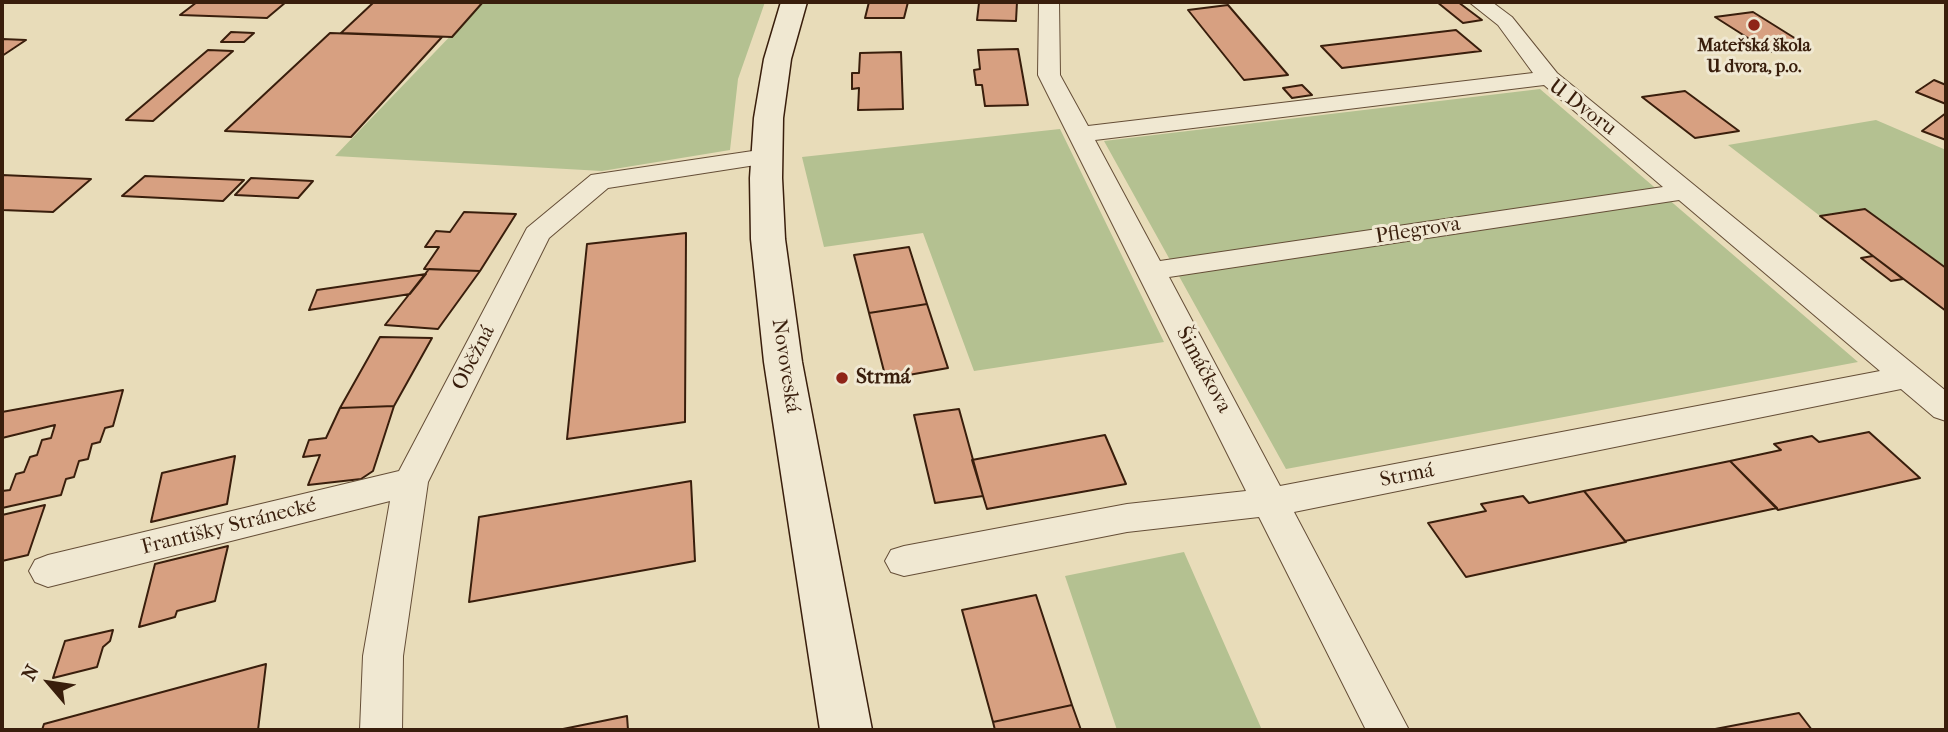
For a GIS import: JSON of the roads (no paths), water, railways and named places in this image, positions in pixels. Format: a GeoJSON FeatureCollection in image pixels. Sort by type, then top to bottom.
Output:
{"type":"FeatureCollection","features":[{"type":"Feature","properties":{"kind":"street","name":"Novoveská"},"geometry":{"type":"LineString","coordinates":[[794,2],[774,78],[766,157],[769,234],[778,324],[846,730]]}},
{"type":"Feature","properties":{"kind":"street","name":"Šimáčkova"},"geometry":{"type":"LineString","coordinates":[[1049,2],[1049,75],[1388,730]]}},
{"type":"Feature","properties":{"kind":"street"},"geometry":{"type":"LineString","coordinates":[[1479,2],[1505,21],[1549,78]]}},
{"type":"Feature","properties":{"kind":"street","name":"U Dvoru"},"geometry":{"type":"LineString","coordinates":[[1080,134],[1549,78],[1946,409]]}},
{"type":"Feature","properties":{"kind":"street","name":"Oběžná"},"geometry":{"type":"LineString","coordinates":[[382,730],[383,656],[411,482],[537,234],[600,181],[766,157]]}},
{"type":"Feature","properties":{"kind":"street","name":"Pflegrova"},"geometry":{"type":"LineString","coordinates":[[1151,271],[1686,191]]}},
{"type":"Feature","properties":{"kind":"street","name":"Strmá"},"geometry":{"type":"LineString","coordinates":[[904,561],[1127,518],[1272,502],[1908,377]]}},
{"type":"Feature","properties":{"kind":"street","name":"Františky Stránecké"},"geometry":{"type":"LineString","coordinates":[[48,571],[411,482]]}},
{"type":"Feature","properties":{"kind":"place","name":"Mateřská škola U dvora, p.o."},"geometry":{"type":"Point","coordinates":[1754,25]}},
{"type":"Feature","properties":{"kind":"place","name":"Strmá"},"geometry":{"type":"Point","coordinates":[842,378]}}]}
